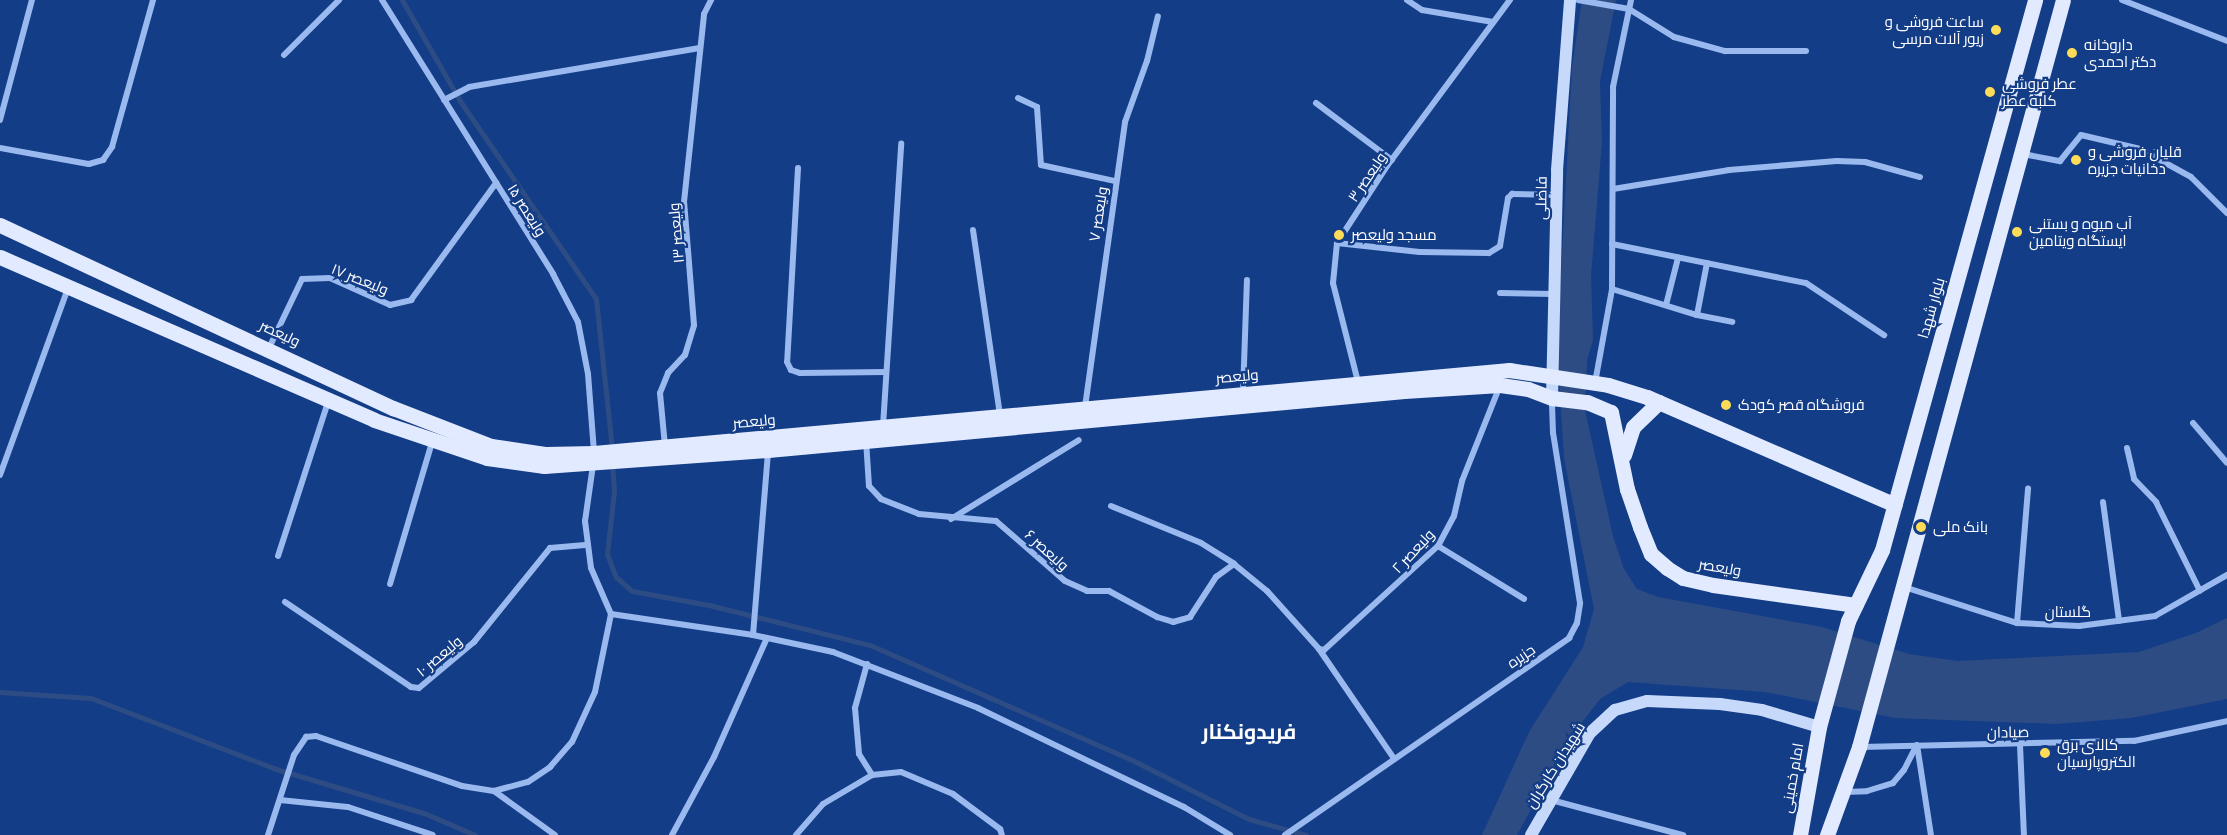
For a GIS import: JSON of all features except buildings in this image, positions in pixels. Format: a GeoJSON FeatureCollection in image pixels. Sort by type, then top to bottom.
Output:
{"type":"FeatureCollection","features":[{"type":"Feature","properties":{"kind":"main road","name":"فاضلی"},"geometry":{"type":"LineString","coordinates":[[1554,398],[1557,195],[1570,0]]}},
{"type":"Feature","properties":{"kind":"main road","name":"بلوار شهدا"},"geometry":{"type":"LineString","coordinates":[[1848,621],[1876,565],[1895,505],[2036,0]]}},
{"type":"Feature","properties":{"kind":"main road"},"geometry":{"type":"LineString","coordinates":[[1827,835],[1859,747],[2063,0]]}},
{"type":"Feature","properties":{"kind":"main road","name":"ولیعصر"},"geometry":{"type":"LineString","coordinates":[[0,225],[393,408],[491,446],[597,459]]}},
{"type":"Feature","properties":{"kind":"main road"},"geometry":{"type":"LineString","coordinates":[[1971,232],[1997,239]]}},
{"type":"Feature","properties":{"kind":"main road","name":"ولیعصر"},"geometry":{"type":"LineString","coordinates":[[0,257],[328,402],[432,442],[487,458],[544,466],[665,452],[1359,389],[1504,370],[1592,383]]}},
{"type":"Feature","properties":{"kind":"main road"},"geometry":{"type":"LineString","coordinates":[[1592,383],[1659,402],[1895,505]]}},
{"type":"Feature","properties":{"kind":"main road","name":"ولیعصر"},"geometry":{"type":"LineString","coordinates":[[1359,389],[1500,385],[1554,398],[1587,402],[1611,412],[1627,489],[1651,554],[1683,578],[1856,605]]}},
{"type":"Feature","properties":{"kind":"main road"},"geometry":{"type":"LineString","coordinates":[[1623,462],[1633,427],[1659,402]]}},
{"type":"Feature","properties":{"kind":"main road","name":"امام خمینی"},"geometry":{"type":"LineString","coordinates":[[1800,835],[1819,727],[1848,621]]}},
{"type":"Feature","properties":{"kind":"main road","name":"شهیدان کارگران"},"geometry":{"type":"LineString","coordinates":[[1532,835],[1590,733],[1615,710],[1647,701],[1762,710],[1819,727]]}},
{"type":"Feature","properties":{"kind":"street"},"geometry":{"type":"LineString","coordinates":[[0,120],[32,0]]}},
{"type":"Feature","properties":{"kind":"street"},"geometry":{"type":"LineString","coordinates":[[0,148],[89,164],[104,160],[112,147],[153,0]]}},
{"type":"Feature","properties":{"kind":"street"},"geometry":{"type":"LineString","coordinates":[[284,55],[339,0]]}},
{"type":"Feature","properties":{"kind":"street","name":"ولیعصر ۱۵"},"geometry":{"type":"LineString","coordinates":[[382,0],[496,183],[578,322],[588,374],[597,459]]}},
{"type":"Feature","properties":{"kind":"street","name":"ولیعصر ۱۳"},"geometry":{"type":"LineString","coordinates":[[665,452],[660,393],[668,373],[684,355],[694,325],[684,202],[704,14],[711,0]]}},
{"type":"Feature","properties":{"kind":"street"},"geometry":{"type":"LineString","coordinates":[[1407,0],[1422,10],[1494,22]]}},
{"type":"Feature","properties":{"kind":"street","name":"ولیعصر ۳"},"geometry":{"type":"LineString","coordinates":[[1359,389],[1333,283],[1337,243],[1392,160],[1510,0]]}},
{"type":"Feature","properties":{"kind":"street"},"geometry":{"type":"LineString","coordinates":[[1578,0],[1629,9],[1674,37],[1725,51],[1806,51]]}},
{"type":"Feature","properties":{"kind":"street"},"geometry":{"type":"LineString","coordinates":[[1592,383],[1612,289],[1613,87],[1631,0]]}},
{"type":"Feature","properties":{"kind":"street"},"geometry":{"type":"LineString","coordinates":[[2122,0],[2227,41]]}},
{"type":"Feature","properties":{"kind":"street","name":"ولیعصر ۷"},"geometry":{"type":"LineString","coordinates":[[1086,414],[1115,181],[1125,122],[1158,16]]}},
{"type":"Feature","properties":{"kind":"street"},"geometry":{"type":"LineString","coordinates":[[445,100],[467,89],[700,48]]}},
{"type":"Feature","properties":{"kind":"street"},"geometry":{"type":"LineString","coordinates":[[1018,98],[1037,107],[1041,165],[1115,181]]}},
{"type":"Feature","properties":{"kind":"street"},"geometry":{"type":"LineString","coordinates":[[1316,103],[1392,160]]}},
{"type":"Feature","properties":{"kind":"street"},"geometry":{"type":"LineString","coordinates":[[2021,153],[2060,161],[2081,135],[2130,146],[2166,160],[2191,177],[2227,213]]}},
{"type":"Feature","properties":{"kind":"street"},"geometry":{"type":"LineString","coordinates":[[883,432],[901,144]]}},
{"type":"Feature","properties":{"kind":"street"},"geometry":{"type":"LineString","coordinates":[[1613,189],[1729,170],[1837,161],[1865,162],[1920,177]]}},
{"type":"Feature","properties":{"kind":"street"},"geometry":{"type":"LineString","coordinates":[[798,168],[787,362],[791,370],[800,373],[885,372]]}},
{"type":"Feature","properties":{"kind":"street","name":"ولیعصر ۱۷"},"geometry":{"type":"LineString","coordinates":[[268,348],[302,279],[330,278],[390,305],[411,300],[496,183]]}},
{"type":"Feature","properties":{"kind":"street"},"geometry":{"type":"LineString","coordinates":[[1337,243],[1420,252],[1489,253],[1500,246],[1508,198],[1512,194],[1557,195]]}},
{"type":"Feature","properties":{"kind":"street"},"geometry":{"type":"LineString","coordinates":[[973,230],[1001,422]]}},
{"type":"Feature","properties":{"kind":"street"},"geometry":{"type":"LineString","coordinates":[[1612,244],[1806,283],[1884,335]]}},
{"type":"Feature","properties":{"kind":"street"},"geometry":{"type":"LineString","coordinates":[[1666,305],[1678,258]]}},
{"type":"Feature","properties":{"kind":"street"},"geometry":{"type":"LineString","coordinates":[[1697,315],[1707,263]]}},
{"type":"Feature","properties":{"kind":"street"},"geometry":{"type":"LineString","coordinates":[[1243,399],[1247,280]]}},
{"type":"Feature","properties":{"kind":"street"},"geometry":{"type":"LineString","coordinates":[[0,475],[68,287]]}},
{"type":"Feature","properties":{"kind":"street"},"geometry":{"type":"LineString","coordinates":[[1612,289],[1697,315],[1732,322]]}},
{"type":"Feature","properties":{"kind":"street"},"geometry":{"type":"LineString","coordinates":[[1500,293],[1554,294]]}},
{"type":"Feature","properties":{"kind":"street","name":"ولیعصر ۲"},"geometry":{"type":"LineString","coordinates":[[1319,649],[1324,650],[1438,546],[1454,516],[1462,481],[1504,370]]}},
{"type":"Feature","properties":{"kind":"street","name":"جزیره"},"geometry":{"type":"LineString","coordinates":[[1285,835],[1394,757],[1569,638],[1577,623],[1581,603],[1553,433],[1554,398]]}},
{"type":"Feature","properties":{"kind":"street"},"geometry":{"type":"LineString","coordinates":[[278,556],[328,402]]}},
{"type":"Feature","properties":{"kind":"street"},"geometry":{"type":"LineString","coordinates":[[2193,423],[2227,464]]}},
{"type":"Feature","properties":{"kind":"street","name":"ولیعصر ۶"},"geometry":{"type":"LineString","coordinates":[[866,434],[869,486],[881,499],[919,514],[950,520],[996,521],[1065,581],[1087,591],[1109,591],[1173,622],[1190,617],[1216,577],[1234,564]]}},
{"type":"Feature","properties":{"kind":"street"},"geometry":{"type":"LineString","coordinates":[[950,520],[1079,440]]}},
{"type":"Feature","properties":{"kind":"street"},"geometry":{"type":"LineString","coordinates":[[390,584],[432,442]]}},
{"type":"Feature","properties":{"kind":"street"},"geometry":{"type":"LineString","coordinates":[[753,631],[768,444]]}},
{"type":"Feature","properties":{"kind":"street"},"geometry":{"type":"LineString","coordinates":[[2127,448],[2134,479],[2156,502],[2200,591]]}},
{"type":"Feature","properties":{"kind":"street"},"geometry":{"type":"LineString","coordinates":[[494,791],[528,782],[550,767],[572,742],[595,692],[611,614],[591,568],[585,521],[597,459]]}},
{"type":"Feature","properties":{"kind":"street"},"geometry":{"type":"LineString","coordinates":[[2017,623],[2028,488]]}},
{"type":"Feature","properties":{"kind":"street"},"geometry":{"type":"LineString","coordinates":[[2103,502],[2119,621]]}},
{"type":"Feature","properties":{"kind":"street"},"geometry":{"type":"LineString","coordinates":[[1111,506],[1201,543],[1234,564],[1267,591],[1319,649],[1394,757]]}},
{"type":"Feature","properties":{"kind":"street","name":"ولیعصر ۱۰"},"geometry":{"type":"LineString","coordinates":[[285,602],[411,687],[419,688],[474,642],[550,548],[588,545]]}},
{"type":"Feature","properties":{"kind":"street"},"geometry":{"type":"LineString","coordinates":[[1438,546],[1524,599]]}},
{"type":"Feature","properties":{"kind":"street","name":"گلستان"},"geometry":{"type":"LineString","coordinates":[[1903,587],[2017,623],[2079,626],[2155,616],[2227,575]]}},
{"type":"Feature","properties":{"kind":"street"},"geometry":{"type":"LineString","coordinates":[[611,614],[753,631],[767,638],[833,652],[867,664],[978,708],[1103,766],[1184,807],[1230,835]]}},
{"type":"Feature","properties":{"kind":"street"},"geometry":{"type":"LineString","coordinates":[[672,835],[714,757],[767,638]]}},
{"type":"Feature","properties":{"kind":"street"},"geometry":{"type":"LineString","coordinates":[[867,664],[855,708],[859,754],[872,775]]}},
{"type":"Feature","properties":{"kind":"street","name":"صیادان"},"geometry":{"type":"LineString","coordinates":[[1859,747],[2134,741],[2227,722]]}},
{"type":"Feature","properties":{"kind":"street"},"geometry":{"type":"LineString","coordinates":[[268,835],[294,755],[306,737],[316,736],[434,778],[494,791],[555,835]]}},
{"type":"Feature","properties":{"kind":"street"},"geometry":{"type":"LineString","coordinates":[[1844,792],[1867,791],[1893,783],[1904,770],[1917,745]]}},
{"type":"Feature","properties":{"kind":"street"},"geometry":{"type":"LineString","coordinates":[[1917,745],[1931,835]]}},
{"type":"Feature","properties":{"kind":"street"},"geometry":{"type":"LineString","coordinates":[[2020,745],[2024,835]]}},
{"type":"Feature","properties":{"kind":"street"},"geometry":{"type":"LineString","coordinates":[[796,835],[823,804],[872,775],[901,772],[953,794],[1000,829],[1002,835]]}},
{"type":"Feature","properties":{"kind":"street"},"geometry":{"type":"LineString","coordinates":[[280,800],[348,807],[433,835]]}},
{"type":"Feature","properties":{"kind":"street"},"geometry":{"type":"LineString","coordinates":[[1551,800],[1683,835]]}},
{"type":"Feature","properties":{"kind":"water"},"geometry":{"type":"Polygon","coordinates":[[[1582,0],[1616,0],[1600,81],[1602,142],[1591,276],[1593,340],[1587,360],[1585,410],[1613,536],[1624,569],[1637,589],[1658,597],[1822,627],[1909,654],[1957,661],[2139,652],[2196,633],[2227,618],[2227,699],[2131,718],[2057,724],[1895,718],[1765,692],[1628,682],[1600,699],[1570,738],[1517,835],[1482,835],[1529,732],[1583,647],[1594,609],[1564,458],[1557,348],[1572,67],[1582,0]]]}},
{"type":"Feature","properties":{"kind":"waterway"},"geometry":{"type":"LineString","coordinates":[[402,0],[460,101],[596,299],[612,449]]}},
{"type":"Feature","properties":{"kind":"waterway"},"geometry":{"type":"LineString","coordinates":[[612,462],[614,491],[607,554],[616,577],[632,591],[709,605],[870,645],[1134,761],[1249,819],[1306,835]]}},
{"type":"Feature","properties":{"kind":"waterway"},"geometry":{"type":"LineString","coordinates":[[0,692],[91,698],[276,769],[424,813],[475,835]]}},
{"type":"Feature","properties":{"kind":"place","name":"ساعت فروشی و زیور آلات مرسی"},"geometry":{"type":"Point","coordinates":[1996,30]}},
{"type":"Feature","properties":{"kind":"place","name":"داروخانه دکتر احمدی"},"geometry":{"type":"Point","coordinates":[2072,53]}},
{"type":"Feature","properties":{"kind":"place","name":"عطر فروشی کلبه عطر"},"geometry":{"type":"Point","coordinates":[1990,92]}},
{"type":"Feature","properties":{"kind":"place","name":"قلیان فروشی و دخانیات جزیره"},"geometry":{"type":"Point","coordinates":[2076,160]}},
{"type":"Feature","properties":{"kind":"place","name":"آب میوه و بستنی ایستگاه ویتامین"},"geometry":{"type":"Point","coordinates":[2017,232]}},
{"type":"Feature","properties":{"kind":"place","name":"مسجد ولیعصر"},"geometry":{"type":"Point","coordinates":[1339,235]}},
{"type":"Feature","properties":{"kind":"place","name":"فروشگاه قصر کودک"},"geometry":{"type":"Point","coordinates":[1726,405]}},
{"type":"Feature","properties":{"kind":"place","name":"بانک ملی"},"geometry":{"type":"Point","coordinates":[1921,527]}},
{"type":"Feature","properties":{"kind":"place","name":"کالای برق الکتروپارسیان"},"geometry":{"type":"Point","coordinates":[2045,753]}},
{"type":"Feature","properties":{"kind":"district","name":"فریدونکنار"},"geometry":{"type":"Point","coordinates":[1249,731]}}]}
